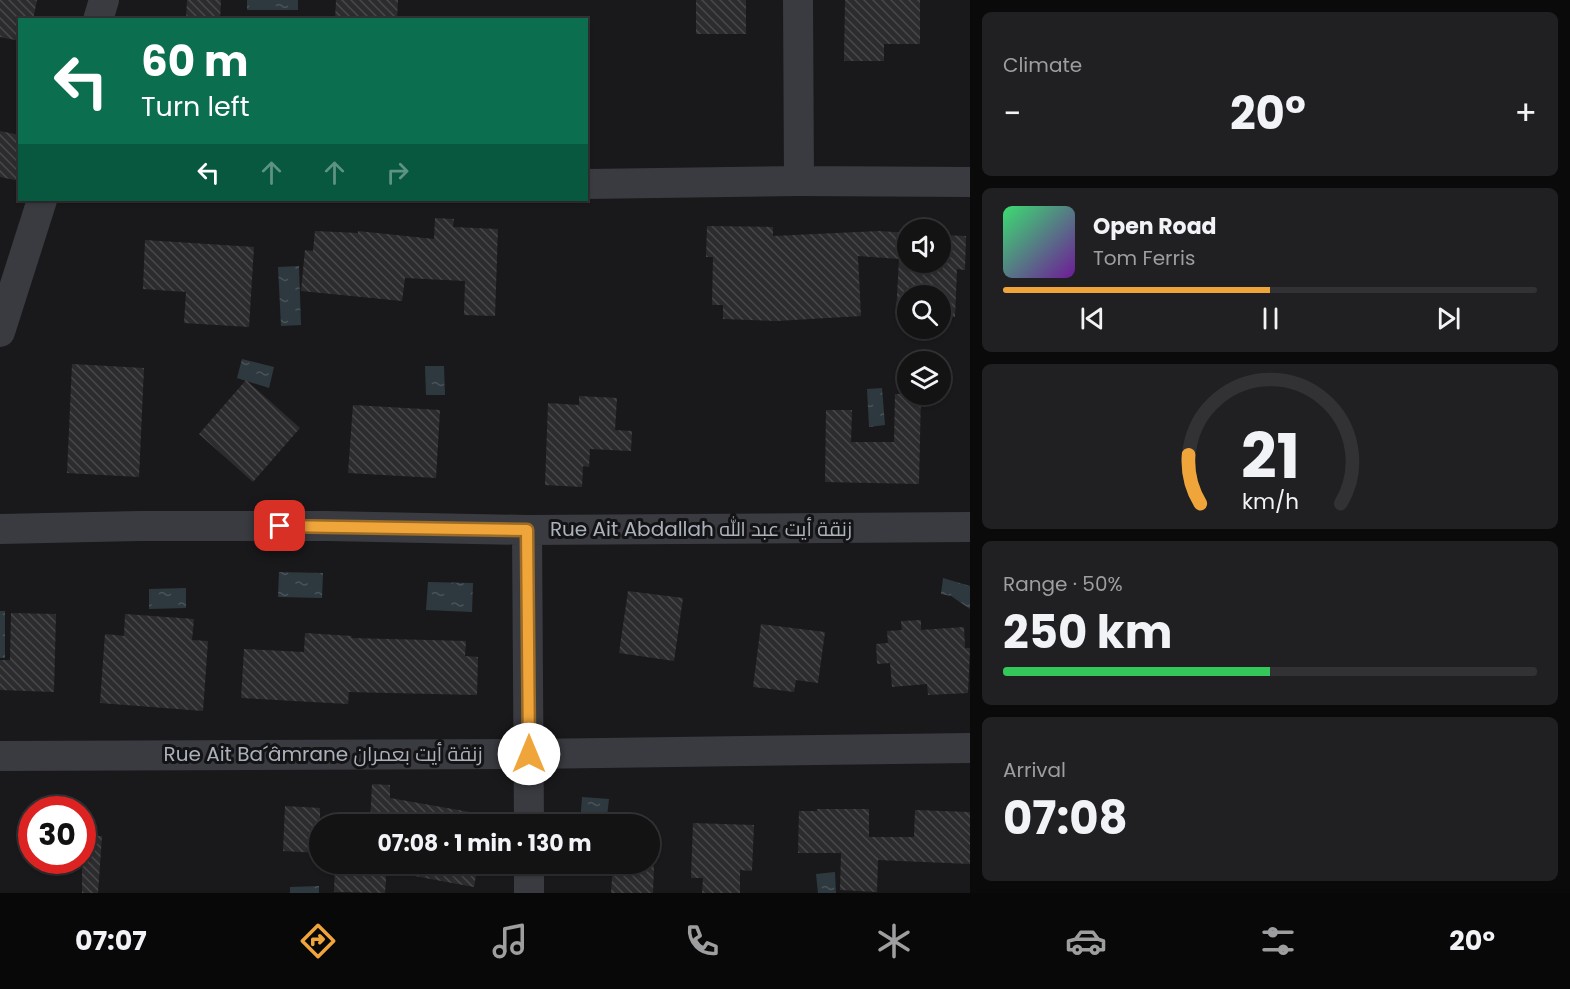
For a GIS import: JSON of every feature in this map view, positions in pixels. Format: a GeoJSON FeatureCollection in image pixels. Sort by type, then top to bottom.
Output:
{"type":"FeatureCollection","features":[{"type":"Feature","properties":{"kind":"street"},"geometry":{"type":"LineString","coordinates":[[99,18],[104,0]]}},
{"type":"Feature","properties":{"kind":"street"},"geometry":{"type":"LineString","coordinates":[[798,0],[799,181]]}},
{"type":"Feature","properties":{"kind":"street"},"geometry":{"type":"LineString","coordinates":[[588,184],[799,181],[970,182]]}},
{"type":"Feature","properties":{"kind":"street"},"geometry":{"type":"LineString","coordinates":[[1,327],[42,201]]}},
{"type":"Feature","properties":{"kind":"street","name":"Rue Ait Abdallah زنقة أيت عبد الله"},"geometry":{"type":"LineString","coordinates":[[0,529],[139,526],[327,526],[527,530],[970,527]]}},
{"type":"Feature","properties":{"kind":"street"},"geometry":{"type":"LineString","coordinates":[[527,530],[529,814]]}},
{"type":"Feature","properties":{"kind":"street","name":"Rue Ait Ba´âmrane زنقة أيت بعمران"},"geometry":{"type":"LineString","coordinates":[[0,756],[529,754],[970,748]]}},
{"type":"Feature","properties":{"kind":"street"},"geometry":{"type":"LineString","coordinates":[[529,874],[529,893]]}},
{"type":"Feature","properties":{"kind":"water"},"geometry":{"type":"Polygon","coordinates":[[[247,0],[298,0],[298,10],[247,10],[247,0]]]}},
{"type":"Feature","properties":{"kind":"water"},"geometry":{"type":"Polygon","coordinates":[[[299,266],[301,325],[281,326],[278,267],[299,266]]]}},
{"type":"Feature","properties":{"kind":"water"},"geometry":{"type":"Polygon","coordinates":[[[242,359],[274,367],[269,388],[237,378],[242,359]]]}},
{"type":"Feature","properties":{"kind":"water"},"geometry":{"type":"Polygon","coordinates":[[[425,366],[444,366],[445,395],[426,395],[425,366]]]}},
{"type":"Feature","properties":{"kind":"water"},"geometry":{"type":"Polygon","coordinates":[[[882,388],[885,425],[869,427],[867,389],[882,388]]]}},
{"type":"Feature","properties":{"kind":"water"},"geometry":{"type":"Polygon","coordinates":[[[279,572],[323,573],[322,598],[278,597],[279,572]]]}},
{"type":"Feature","properties":{"kind":"water"},"geometry":{"type":"Polygon","coordinates":[[[943,578],[970,586],[970,609],[951,596],[941,594],[943,578]]]}},
{"type":"Feature","properties":{"kind":"water"},"geometry":{"type":"Polygon","coordinates":[[[428,582],[473,583],[472,612],[426,610],[428,582]]]}},
{"type":"Feature","properties":{"kind":"water"},"geometry":{"type":"Polygon","coordinates":[[[186,588],[186,608],[149,609],[149,589],[186,588]]]}},
{"type":"Feature","properties":{"kind":"water"},"geometry":{"type":"Polygon","coordinates":[[[0,611],[5,611],[5,658],[0,658],[0,611]]]}},
{"type":"Feature","properties":{"kind":"water"},"geometry":{"type":"Polygon","coordinates":[[[582,797],[609,799],[607,814],[581,814],[582,797]]]}},
{"type":"Feature","properties":{"kind":"water"},"geometry":{"type":"Polygon","coordinates":[[[835,872],[836,893],[818,893],[816,874],[835,872]]]}},
{"type":"Feature","properties":{"kind":"water"},"geometry":{"type":"Polygon","coordinates":[[[319,886],[319,893],[290,893],[290,887],[319,886]]]}},
{"type":"Feature","properties":{"kind":"building"},"geometry":{"type":"Polygon","coordinates":[[[0,0],[37,0],[33,18],[18,18],[18,41],[0,37],[0,0]]]}},
{"type":"Feature","properties":{"kind":"building"},"geometry":{"type":"Polygon","coordinates":[[[187,0],[221,0],[220,18],[186,18],[187,0]]]}},
{"type":"Feature","properties":{"kind":"building"},"geometry":{"type":"Polygon","coordinates":[[[336,0],[398,0],[397,18],[335,18],[336,0]]]}},
{"type":"Feature","properties":{"kind":"building"},"geometry":{"type":"Polygon","coordinates":[[[696,0],[746,0],[746,34],[696,34],[696,0]]]}},
{"type":"Feature","properties":{"kind":"building"},"geometry":{"type":"Polygon","coordinates":[[[845,0],[920,0],[920,44],[884,44],[884,61],[844,61],[845,0]]]}},
{"type":"Feature","properties":{"kind":"building"},"geometry":{"type":"Polygon","coordinates":[[[0,131],[18,135],[18,181],[0,177],[0,131]]]}},
{"type":"Feature","properties":{"kind":"building"},"geometry":{"type":"Polygon","coordinates":[[[435,218],[454,219],[453,227],[498,229],[495,316],[464,315],[465,281],[405,278],[402,301],[301,291],[305,250],[313,251],[315,231],[358,233],[358,231],[434,239],[435,218]]]}},
{"type":"Feature","properties":{"kind":"building"},"geometry":{"type":"Polygon","coordinates":[[[707,226],[773,227],[773,236],[897,232],[897,259],[858,256],[861,316],[777,321],[723,319],[723,305],[712,305],[713,257],[706,257],[707,226]]]}},
{"type":"Feature","properties":{"kind":"building"},"geometry":{"type":"Polygon","coordinates":[[[951,235],[966,236],[965,270],[957,269],[955,317],[951,317],[951,285],[898,285],[898,273],[951,273],[951,235]]]}},
{"type":"Feature","properties":{"kind":"building"},"geometry":{"type":"Polygon","coordinates":[[[145,240],[254,247],[249,327],[184,323],[186,292],[143,289],[145,240]]]}},
{"type":"Feature","properties":{"kind":"building"},"geometry":{"type":"Polygon","coordinates":[[[72,364],[144,368],[139,477],[67,473],[72,364]]]}},
{"type":"Feature","properties":{"kind":"building"},"geometry":{"type":"Polygon","coordinates":[[[246,380],[300,428],[253,482],[199,434],[246,380]]]}},
{"type":"Feature","properties":{"kind":"building"},"geometry":{"type":"Polygon","coordinates":[[[895,394],[897,394],[897,405],[921,405],[919,484],[825,482],[826,410],[852,410],[851,442],[894,442],[895,394]]]}},
{"type":"Feature","properties":{"kind":"building"},"geometry":{"type":"Polygon","coordinates":[[[579,396],[617,398],[615,430],[632,431],[631,451],[590,449],[589,467],[583,466],[582,487],[545,485],[548,403],[579,405],[579,396]]]}},
{"type":"Feature","properties":{"kind":"building"},"geometry":{"type":"Polygon","coordinates":[[[353,405],[440,410],[436,478],[348,473],[353,405]]]}},
{"type":"Feature","properties":{"kind":"building"},"geometry":{"type":"Polygon","coordinates":[[[628,591],[683,598],[674,661],[619,653],[628,591]]]}},
{"type":"Feature","properties":{"kind":"building"},"geometry":{"type":"Polygon","coordinates":[[[11,613],[56,614],[54,692],[0,690],[0,660],[10,660],[11,613]]]}},
{"type":"Feature","properties":{"kind":"building"},"geometry":{"type":"Polygon","coordinates":[[[125,614],[194,619],[192,640],[208,641],[203,711],[100,703],[105,634],[124,636],[125,614]]]}},
{"type":"Feature","properties":{"kind":"building"},"geometry":{"type":"Polygon","coordinates":[[[921,620],[921,630],[964,627],[965,648],[970,648],[968,693],[928,695],[927,684],[892,687],[890,663],[877,664],[876,644],[888,643],[887,631],[902,630],[901,621],[921,620]]]}},
{"type":"Feature","properties":{"kind":"building"},"geometry":{"type":"Polygon","coordinates":[[[761,624],[825,632],[818,683],[796,680],[794,692],[753,687],[761,624]]]}},
{"type":"Feature","properties":{"kind":"building"},"geometry":{"type":"Polygon","coordinates":[[[305,633],[352,636],[351,638],[466,641],[465,656],[478,657],[477,695],[349,692],[348,704],[241,698],[244,649],[304,652],[305,633]]]}},
{"type":"Feature","properties":{"kind":"building"},"geometry":{"type":"Polygon","coordinates":[[[372,784],[390,785],[390,798],[481,814],[371,814],[372,784]]]}},
{"type":"Feature","properties":{"kind":"building"},"geometry":{"type":"Polygon","coordinates":[[[285,806],[320,808],[320,814],[309,814],[309,852],[283,851],[285,806]]]}},
{"type":"Feature","properties":{"kind":"building"},"geometry":{"type":"Polygon","coordinates":[[[817,809],[869,809],[869,837],[914,837],[915,810],[970,812],[970,864],[878,860],[877,892],[840,890],[841,853],[798,853],[799,811],[817,811],[817,809]]]}},
{"type":"Feature","properties":{"kind":"building"},"geometry":{"type":"Polygon","coordinates":[[[693,823],[754,825],[752,871],[740,870],[740,893],[702,893],[703,878],[691,878],[693,823]]]}},
{"type":"Feature","properties":{"kind":"building"},"geometry":{"type":"Polygon","coordinates":[[[96,836],[102,836],[98,893],[82,893],[82,874],[96,874],[96,836]]]}},
{"type":"Feature","properties":{"kind":"building"},"geometry":{"type":"Polygon","coordinates":[[[335,874],[386,874],[385,893],[334,892],[335,874]]]}},
{"type":"Feature","properties":{"kind":"building"},"geometry":{"type":"Polygon","coordinates":[[[403,874],[476,874],[474,887],[403,874]]]}},
{"type":"Feature","properties":{"kind":"building"},"geometry":{"type":"Polygon","coordinates":[[[612,874],[654,874],[653,893],[611,893],[612,874]]]}},
{"type":"Feature","properties":{"kind":"route"},"geometry":{"type":"LineString","coordinates":[[280,526],[527,530],[529,754]]}}]}
